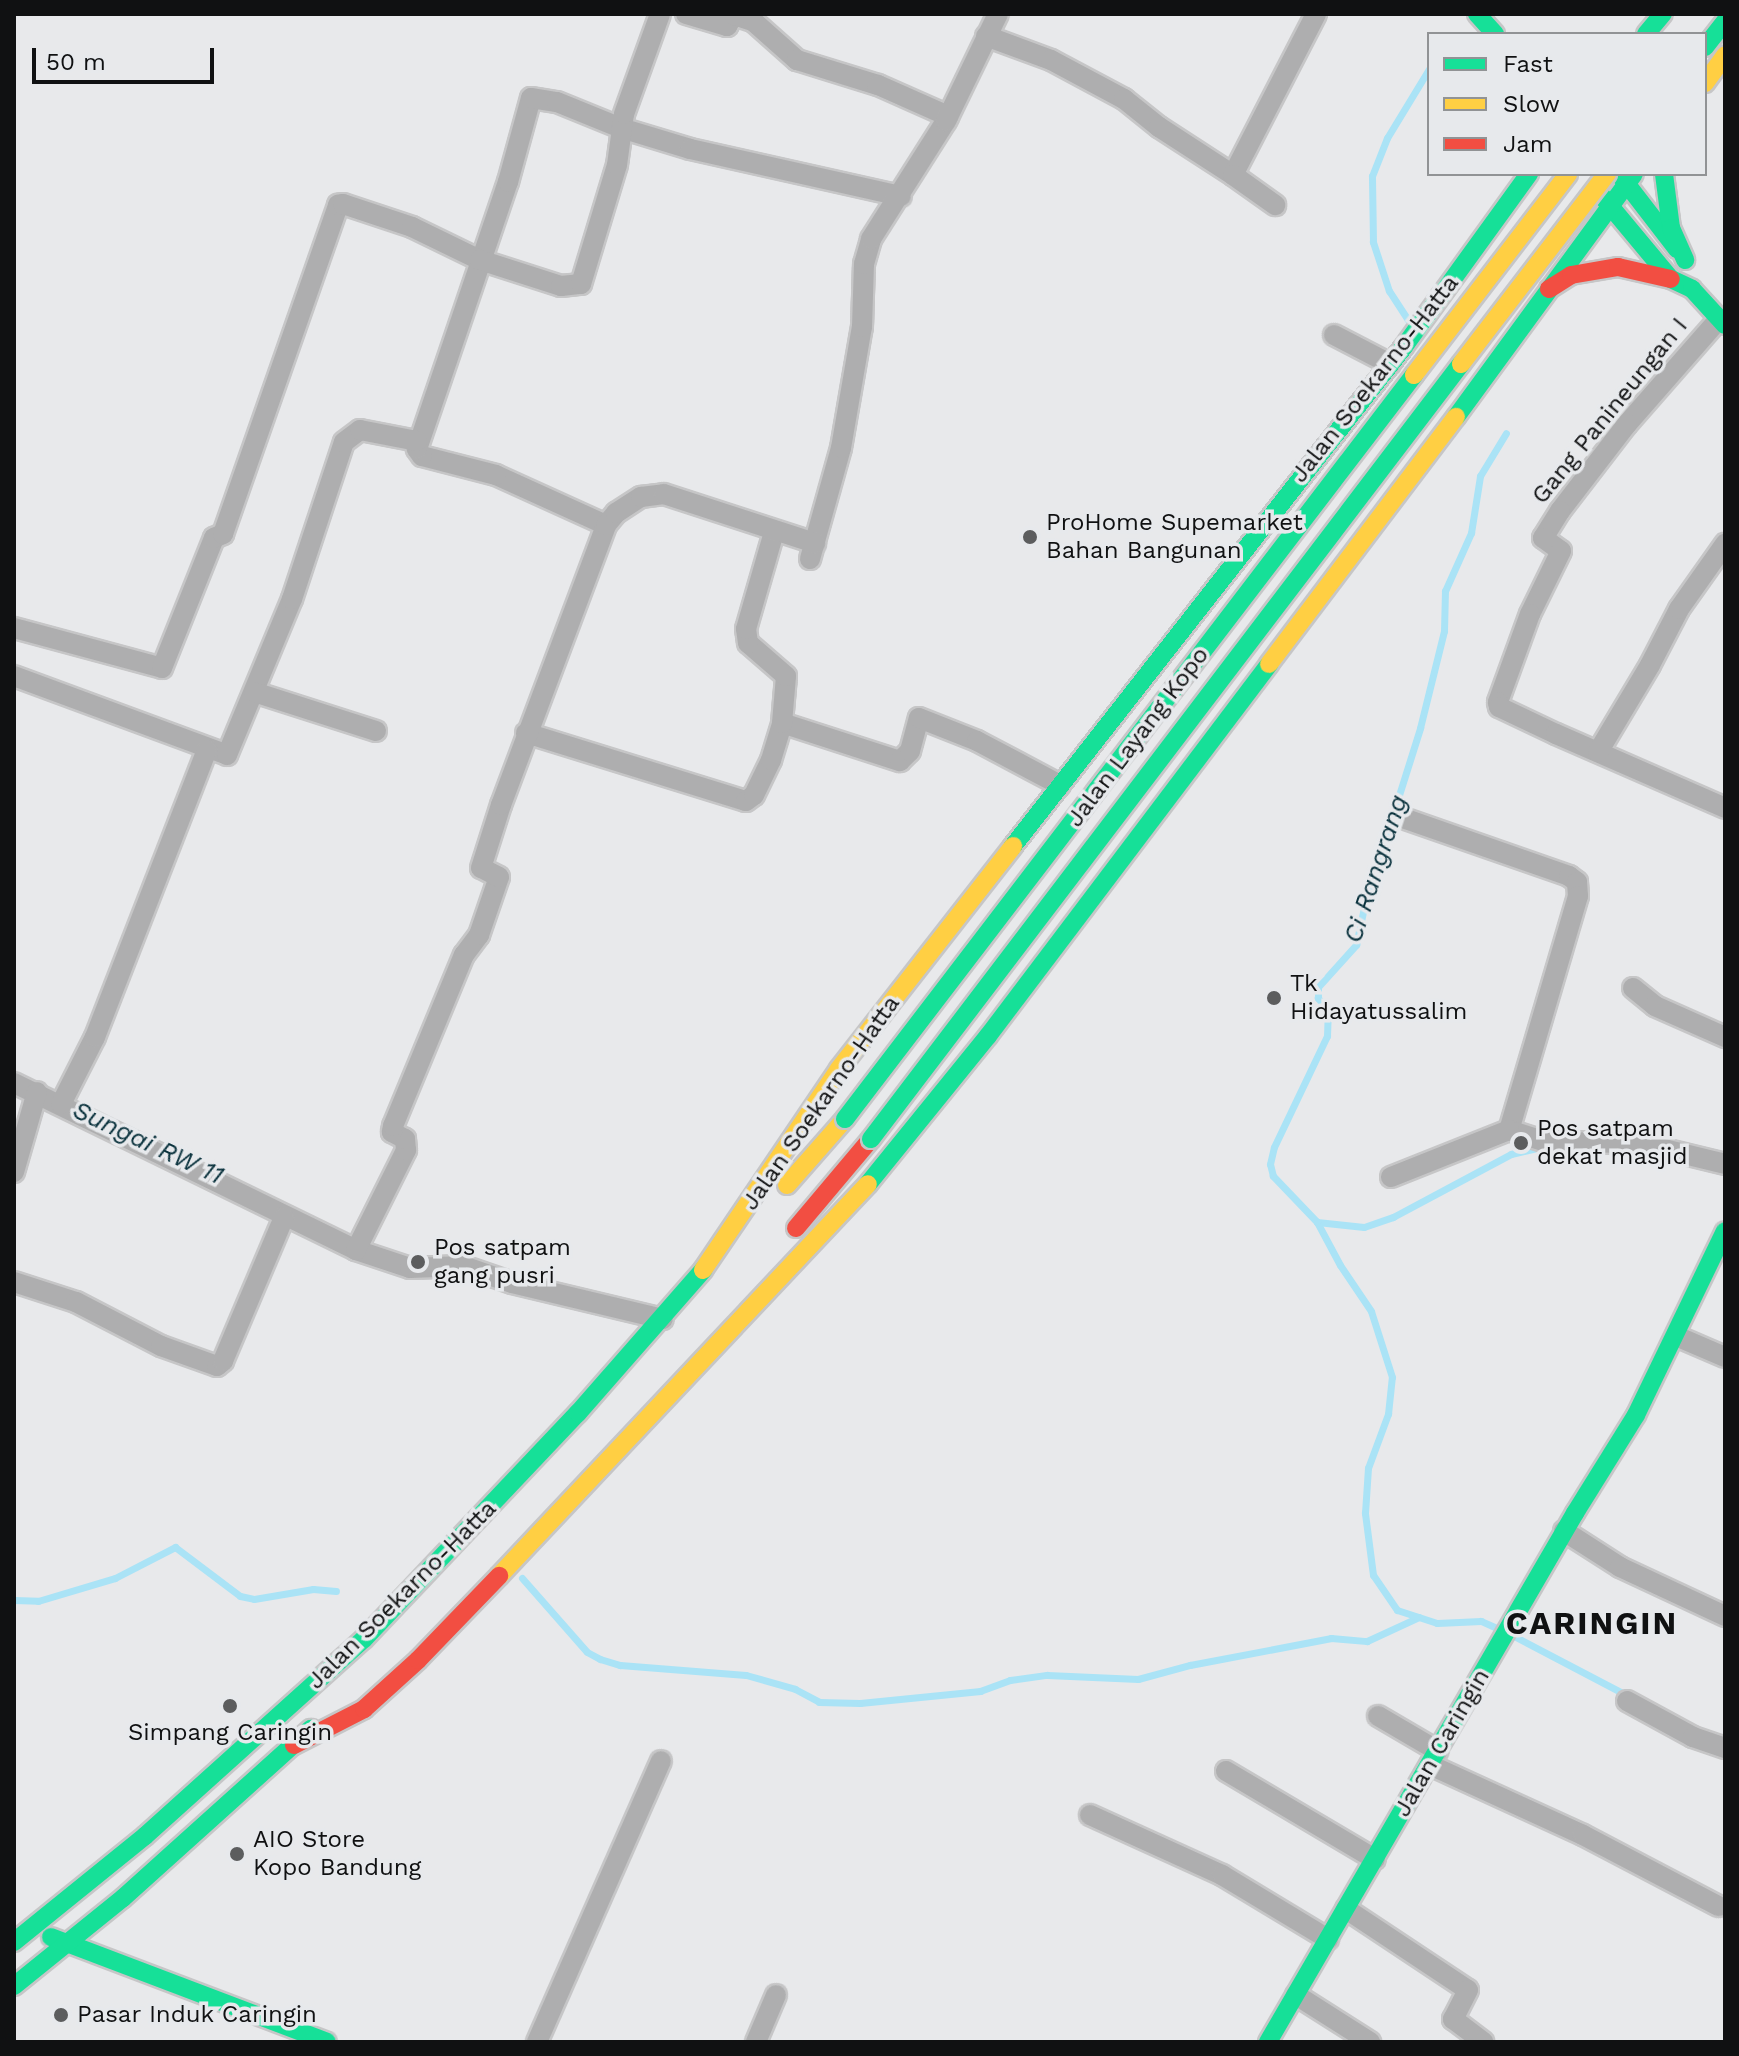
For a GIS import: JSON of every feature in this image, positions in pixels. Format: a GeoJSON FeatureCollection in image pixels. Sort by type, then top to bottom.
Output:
{"type":"FeatureCollection","features":[{"type":"Feature","properties":{"kind":"main road"},"geometry":{"type":"LineString","coordinates":[[1477,14],[1492,32]]}},
{"type":"Feature","properties":{"kind":"main road"},"geometry":{"type":"LineString","coordinates":[[1648,32],[1663,14]]}},
{"type":"Feature","properties":{"kind":"main road"},"geometry":{"type":"LineString","coordinates":[[1707,44],[1725,21]]}},
{"type":"Feature","properties":{"kind":"main road"},"geometry":{"type":"LineString","coordinates":[[1707,80],[1725,55]]}},
{"type":"Feature","properties":{"kind":"main road"},"geometry":{"type":"LineString","coordinates":[[1483,237],[1512,176]]}},
{"type":"Feature","properties":{"kind":"main road","name":"Jalan Soekarno-Hatta"},"geometry":{"type":"LineString","coordinates":[[14,1942],[22,1926],[176,1810],[364,1639],[692,1286],[839,1069],[1390,364],[1528,176]]}},
{"type":"Feature","properties":{"kind":"main road","name":"Jalan Layang Kopo"},"geometry":{"type":"LineString","coordinates":[[692,1286],[755,1222],[845,1119],[1566,176]]}},
{"type":"Feature","properties":{"kind":"main road"},"geometry":{"type":"LineString","coordinates":[[1586,176],[1671,279]]}},
{"type":"Feature","properties":{"kind":"main road","name":"Jalan Layang Kopo"},"geometry":{"type":"LineString","coordinates":[[785,1240],[871,1139],[1197,706],[1605,176]]}},
{"type":"Feature","properties":{"kind":"main road"},"geometry":{"type":"LineString","coordinates":[[1664,176],[1671,228],[1685,260],[1692,289]]}},
{"type":"Feature","properties":{"kind":"main road"},"geometry":{"type":"LineString","coordinates":[[1627,177],[1685,260]]}},
{"type":"Feature","properties":{"kind":"main road","name":"Jalan Soekarno-Hatta"},"geometry":{"type":"LineString","coordinates":[[294,1745],[364,1709],[418,1660],[494,1585],[859,1196],[988,1036],[1410,478],[1609,207],[1627,177]]}},
{"type":"Feature","properties":{"kind":"main road"},"geometry":{"type":"LineString","coordinates":[[1544,293],[1571,275],[1597,269],[1637,269],[1692,289],[1722,322]]}},
{"type":"Feature","properties":{"kind":"main road"},"geometry":{"type":"LineString","coordinates":[[1337,429],[1356,413],[1381,410],[1393,414],[1403,421],[1416,442],[1415,467],[1410,478]]}},
{"type":"Feature","properties":{"kind":"main road","name":"Jalan Caringin"},"geometry":{"type":"LineString","coordinates":[[1268,2042],[1564,1531],[1636,1415],[1725,1231]]}},
{"type":"Feature","properties":{"kind":"main road","name":"Jalan Soekarno-Hatta"},"geometry":{"type":"LineString","coordinates":[[417,1634],[524,1528],[724,1309]]}},
{"type":"Feature","properties":{"kind":"main road","name":"Jalan Soekarno-Hatta"},"geometry":{"type":"LineString","coordinates":[[14,1986],[68,1944],[353,1692]]}},
{"type":"Feature","properties":{"kind":"main road"},"geometry":{"type":"LineString","coordinates":[[22,1926],[327,2042]]}},
{"type":"Feature","properties":{"kind":"street"},"geometry":{"type":"LineString","coordinates":[[14,628],[162,668],[214,538],[223,534],[338,205],[412,227],[480,260],[561,286],[581,284],[617,165],[621,128],[660,14]]}},
{"type":"Feature","properties":{"kind":"street"},"geometry":{"type":"LineString","coordinates":[[686,14],[727,26],[734,15],[753,21],[797,60],[878,85],[948,116]]}},
{"type":"Feature","properties":{"kind":"street"},"geometry":{"type":"LineString","coordinates":[[356,1250],[406,1150],[405,1139],[392,1132],[393,1126],[464,955],[479,935],[499,877],[481,868],[526,733],[606,525],[616,513],[641,497],[664,494],[774,532],[813,551],[841,448],[859,346],[864,264],[871,239],[948,116],[998,14]]}},
{"type":"Feature","properties":{"kind":"street"},"geometry":{"type":"LineString","coordinates":[[1233,175],[1316,14]]}},
{"type":"Feature","properties":{"kind":"street"},"geometry":{"type":"LineString","coordinates":[[986,36],[1051,60],[1124,99],[1159,127],[1275,205]]}},
{"type":"Feature","properties":{"kind":"street"},"geometry":{"type":"LineString","coordinates":[[606,525],[496,475],[422,456],[417,449],[417,441],[508,182],[531,98],[557,102],[621,128],[717,156],[904,189]]}},
{"type":"Feature","properties":{"kind":"street","name":"Gang Panineungan I"},"geometry":{"type":"LineString","coordinates":[[1598,752],[1499,707],[1530,614],[1561,551],[1543,538],[1627,424],[1722,322]]}},
{"type":"Feature","properties":{"kind":"street"},"geometry":{"type":"LineString","coordinates":[[1334,335],[1390,364]]}},
{"type":"Feature","properties":{"kind":"street"},"geometry":{"type":"LineString","coordinates":[[14,676],[227,755],[292,599],[344,442],[360,430],[417,441]]}},
{"type":"Feature","properties":{"kind":"street"},"geometry":{"type":"LineString","coordinates":[[526,733],[746,801],[754,795],[771,760],[782,723],[786,676],[748,643],[746,629],[774,532]]}},
{"type":"Feature","properties":{"kind":"street"},"geometry":{"type":"LineString","coordinates":[[1725,544],[1679,609],[1598,752],[1725,808]]}},
{"type":"Feature","properties":{"kind":"street"},"geometry":{"type":"LineString","coordinates":[[254,692],[376,731]]}},
{"type":"Feature","properties":{"kind":"street"},"geometry":{"type":"LineString","coordinates":[[782,723],[900,761],[910,751],[919,718],[977,741],[1060,785]]}},
{"type":"Feature","properties":{"kind":"street"},"geometry":{"type":"LineString","coordinates":[[61,1104],[95,1037],[207,750]]}},
{"type":"Feature","properties":{"kind":"street"},"geometry":{"type":"LineString","coordinates":[[1400,817],[1548,868],[1577,882],[1578,896],[1509,1130]]}},
{"type":"Feature","properties":{"kind":"street"},"geometry":{"type":"LineString","coordinates":[[1633,988],[1655,1006],[1725,1037]]}},
{"type":"Feature","properties":{"kind":"street"},"geometry":{"type":"LineString","coordinates":[[14,1083],[356,1250],[410,1268],[463,1266],[512,1283],[663,1319]]}},
{"type":"Feature","properties":{"kind":"street"},"geometry":{"type":"LineString","coordinates":[[14,1172],[37,1092]]}},
{"type":"Feature","properties":{"kind":"street"},"geometry":{"type":"LineString","coordinates":[[1391,1177],[1509,1130],[1545,1142],[1639,1143],[1725,1164]]}},
{"type":"Feature","properties":{"kind":"street"},"geometry":{"type":"LineString","coordinates":[[14,1282],[76,1302],[161,1346],[217,1366],[223,1361],[284,1217]]}},
{"type":"Feature","properties":{"kind":"street"},"geometry":{"type":"LineString","coordinates":[[1676,1336],[1725,1357]]}},
{"type":"Feature","properties":{"kind":"street"},"geometry":{"type":"LineString","coordinates":[[1564,1531],[1620,1567],[1725,1616]]}},
{"type":"Feature","properties":{"kind":"street"},"geometry":{"type":"LineString","coordinates":[[1627,1701],[1693,1737],[1725,1748]]}},
{"type":"Feature","properties":{"kind":"street"},"geometry":{"type":"LineString","coordinates":[[1378,1716],[1434,1758],[1718,1906]]}},
{"type":"Feature","properties":{"kind":"street"},"geometry":{"type":"LineString","coordinates":[[537,2042],[661,1761]]}},
{"type":"Feature","properties":{"kind":"street"},"geometry":{"type":"LineString","coordinates":[[1226,1771],[1375,1859]]}},
{"type":"Feature","properties":{"kind":"street"},"geometry":{"type":"LineString","coordinates":[[1090,1815],[1222,1875],[1328,1939]]}},
{"type":"Feature","properties":{"kind":"street"},"geometry":{"type":"LineString","coordinates":[[1346,1909],[1468,1990],[1453,2019],[1483,2042]]}},
{"type":"Feature","properties":{"kind":"street"},"geometry":{"type":"LineString","coordinates":[[756,2042],[776,1995]]}},
{"type":"Feature","properties":{"kind":"street"},"geometry":{"type":"LineString","coordinates":[[1296,1995],[1370,2042]]}},
{"type":"Feature","properties":{"kind":"waterway","name":"Ci Rangrang"},"geometry":{"type":"LineString","coordinates":[[1408,320],[1389,291],[1373,242],[1372,176],[1387,138],[1427,72]]}},
{"type":"Feature","properties":{"kind":"waterway","name":"Ci Rangrang"},"geometry":{"type":"LineString","coordinates":[[1499,1629],[1481,1621],[1437,1623],[1397,1610],[1373,1575],[1365,1513],[1368,1468],[1388,1414],[1392,1377],[1371,1311],[1340,1265],[1317,1222],[1273,1176],[1270,1164],[1274,1147],[1327,1036],[1328,1010],[1318,998],[1318,987],[1356,945],[1364,906],[1420,728],[1444,631],[1445,591],[1471,533],[1480,476],[1506,433]]}},
{"type":"Feature","properties":{"kind":"waterway"},"geometry":{"type":"LineString","coordinates":[[1317,1222],[1364,1227],[1393,1217],[1511,1154],[1541,1147]]}},
{"type":"Feature","properties":{"kind":"waterway"},"geometry":{"type":"LineString","coordinates":[[14,1600],[38,1601],[115,1578],[175,1547],[240,1596],[254,1599],[313,1589],[336,1591]]}},
{"type":"Feature","properties":{"kind":"waterway"},"geometry":{"type":"LineString","coordinates":[[522,1578],[587,1652],[600,1659],[620,1665],[746,1675],[795,1689],[819,1702],[860,1703],[980,1691],[1010,1680],[1047,1675],[1138,1679],[1190,1665],[1331,1638],[1367,1641],[1419,1617]]}},
{"type":"Feature","properties":{"kind":"waterway","name":"Ci Rangrang"},"geometry":{"type":"LineString","coordinates":[[1510,1634],[1630,1697]]}},
{"type":"Feature","properties":{"kind":"traffic: fast"},"geometry":{"type":"LineString","coordinates":[[1477,14],[1493,32]]}},
{"type":"Feature","properties":{"kind":"traffic: fast"},"geometry":{"type":"LineString","coordinates":[[1648,32],[1663,14]]}},
{"type":"Feature","properties":{"kind":"traffic: fast"},"geometry":{"type":"LineString","coordinates":[[1707,44],[1725,21]]}},
{"type":"Feature","properties":{"kind":"traffic: fast"},"geometry":{"type":"LineString","coordinates":[[1013,846],[1403,348],[1528,176]]}},
{"type":"Feature","properties":{"kind":"traffic: fast"},"geometry":{"type":"LineString","coordinates":[[1621,176],[1677,249]]}},
{"type":"Feature","properties":{"kind":"traffic: fast"},"geometry":{"type":"LineString","coordinates":[[1456,417],[1633,176]]}},
{"type":"Feature","properties":{"kind":"traffic: fast"},"geometry":{"type":"LineString","coordinates":[[1664,176],[1671,228],[1685,260]]}},
{"type":"Feature","properties":{"kind":"traffic: fast"},"geometry":{"type":"LineString","coordinates":[[1596,189],[1671,279],[1692,289],[1725,325]]}},
{"type":"Feature","properties":{"kind":"traffic: fast"},"geometry":{"type":"LineString","coordinates":[[871,1139],[1461,364]]}},
{"type":"Feature","properties":{"kind":"traffic: fast"},"geometry":{"type":"LineString","coordinates":[[845,1119],[1414,375]]}},
{"type":"Feature","properties":{"kind":"traffic: fast"},"geometry":{"type":"LineString","coordinates":[[868,1184],[988,1036],[1269,664]]}},
{"type":"Feature","properties":{"kind":"traffic: fast"},"geometry":{"type":"LineString","coordinates":[[1268,2042],[1575,1513],[1636,1415],[1725,1231]]}},
{"type":"Feature","properties":{"kind":"traffic: fast"},"geometry":{"type":"LineString","coordinates":[[14,1942],[145,1836],[364,1639],[578,1413],[703,1270]]}},
{"type":"Feature","properties":{"kind":"traffic: fast"},"geometry":{"type":"LineString","coordinates":[[14,1986],[123,1898],[311,1729]]}},
{"type":"Feature","properties":{"kind":"traffic: fast"},"geometry":{"type":"LineString","coordinates":[[51,1937],[327,2042]]}},
{"type":"Feature","properties":{"kind":"traffic: slow"},"geometry":{"type":"LineString","coordinates":[[1707,80],[1725,55]]}},
{"type":"Feature","properties":{"kind":"traffic: slow"},"geometry":{"type":"LineString","coordinates":[[1414,375],[1566,176]]}},
{"type":"Feature","properties":{"kind":"traffic: slow"},"geometry":{"type":"LineString","coordinates":[[1461,364],[1605,176]]}},
{"type":"Feature","properties":{"kind":"traffic: slow"},"geometry":{"type":"LineString","coordinates":[[1269,664],[1456,417]]}},
{"type":"Feature","properties":{"kind":"traffic: slow"},"geometry":{"type":"LineString","coordinates":[[703,1270],[839,1069],[1013,846]]}},
{"type":"Feature","properties":{"kind":"traffic: slow"},"geometry":{"type":"LineString","coordinates":[[787,1185],[845,1119]]}},
{"type":"Feature","properties":{"kind":"traffic: slow"},"geometry":{"type":"LineString","coordinates":[[499,1576],[868,1184]]}},
{"type":"Feature","properties":{"kind":"traffic: jam"},"geometry":{"type":"LineString","coordinates":[[1549,289],[1571,275],[1618,267],[1671,279]]}},
{"type":"Feature","properties":{"kind":"traffic: jam"},"geometry":{"type":"LineString","coordinates":[[796,1228],[871,1139]]}},
{"type":"Feature","properties":{"kind":"traffic: jam"},"geometry":{"type":"LineString","coordinates":[[294,1745],[364,1709],[418,1660],[499,1576]]}},
{"type":"Feature","properties":{"kind":"place","name":"ProHome Supemarket Bahan Bangunan"},"geometry":{"type":"Point","coordinates":[1030,537]}},
{"type":"Feature","properties":{"kind":"place","name":"Tk Hidayatussalim"},"geometry":{"type":"Point","coordinates":[1274,998]}},
{"type":"Feature","properties":{"kind":"place","name":"Pos satpam dekat masjid"},"geometry":{"type":"Point","coordinates":[1521,1143]}},
{"type":"Feature","properties":{"kind":"place","name":"Pos satpam gang pusri"},"geometry":{"type":"Point","coordinates":[418,1262]}},
{"type":"Feature","properties":{"kind":"place","name":"Simpang Caringin"},"geometry":{"type":"Point","coordinates":[230,1706]}},
{"type":"Feature","properties":{"kind":"place","name":"AIO Store Kopo Bandung"},"geometry":{"type":"Point","coordinates":[237,1854]}},
{"type":"Feature","properties":{"kind":"place","name":"Pasar Induk Caringin"},"geometry":{"type":"Point","coordinates":[61,2015]}},
{"type":"Feature","properties":{"kind":"district","name":"CARINGIN"},"geometry":{"type":"Point","coordinates":[1592,1623]}},
{"type":"Feature","properties":{"kind":"water label","name":"Sungai RW 11"},"geometry":{"type":"Point","coordinates":[148,1143]}}]}
